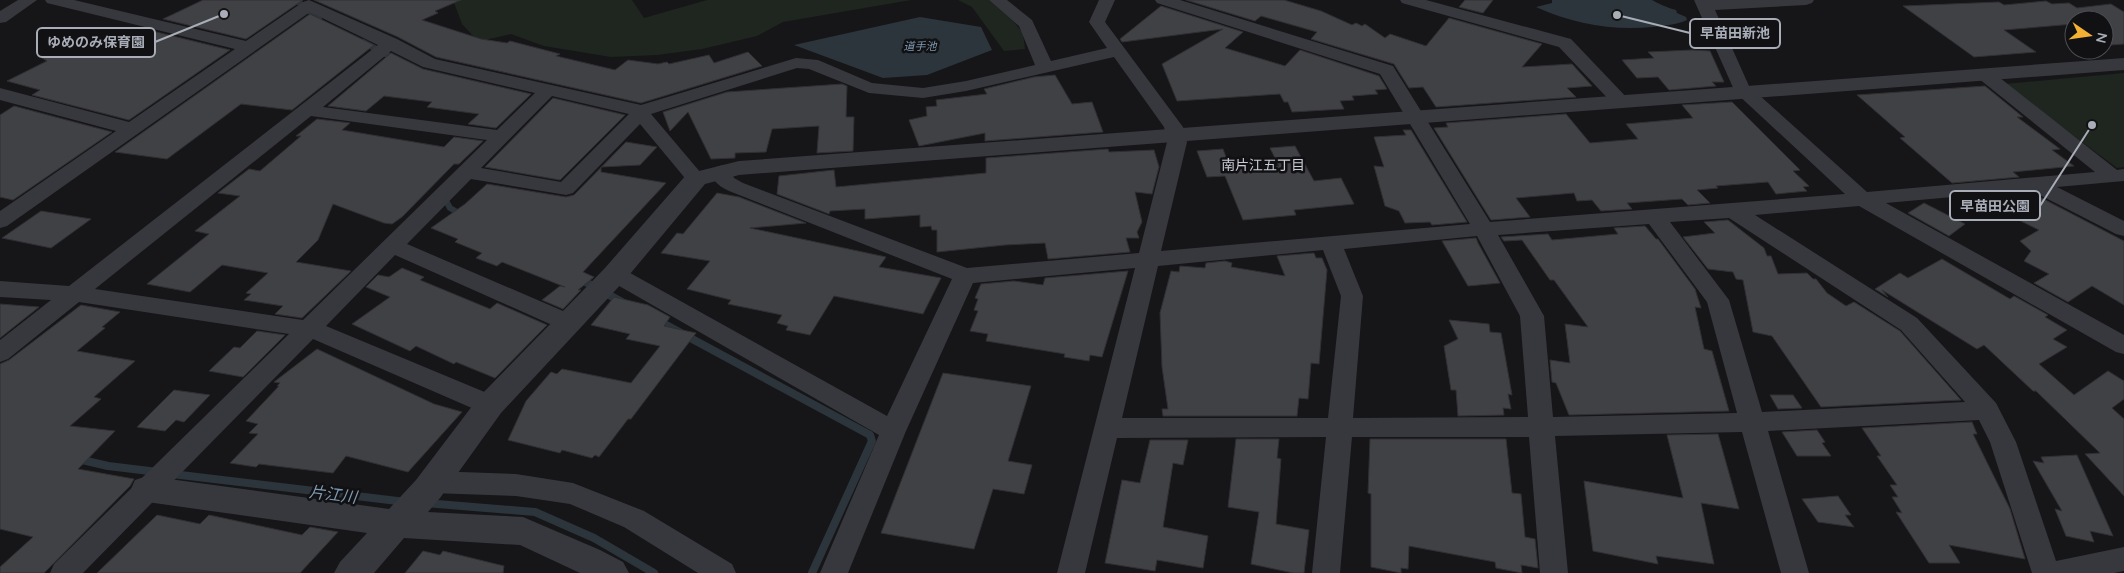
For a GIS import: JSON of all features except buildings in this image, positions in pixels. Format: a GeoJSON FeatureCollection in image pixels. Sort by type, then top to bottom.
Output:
{"type":"FeatureCollection","features":[{"type":"Feature","properties":{"kind":"street"},"geometry":{"type":"LineString","coordinates":[[0,18],[29,0]]}},
{"type":"Feature","properties":{"kind":"street"},"geometry":{"type":"LineString","coordinates":[[52,0],[249,47]]}},
{"type":"Feature","properties":{"kind":"street"},"geometry":{"type":"LineString","coordinates":[[997,0],[1026,24],[1045,67]]}},
{"type":"Feature","properties":{"kind":"street"},"geometry":{"type":"LineString","coordinates":[[1072,573],[1176,142],[1173,127],[1097,22],[1107,0]]}},
{"type":"Feature","properties":{"kind":"street"},"geometry":{"type":"LineString","coordinates":[[1163,0],[1386,70],[1484,229],[1532,316],[1554,573]]}},
{"type":"Feature","properties":{"kind":"street"},"geometry":{"type":"LineString","coordinates":[[1408,0],[1565,43],[1620,101]]}},
{"type":"Feature","properties":{"kind":"street"},"geometry":{"type":"LineString","coordinates":[[1703,1],[1714,5],[1806,0]]}},
{"type":"Feature","properties":{"kind":"street"},"geometry":{"type":"LineString","coordinates":[[1703,1],[1741,88],[1861,198],[2124,346]]}},
{"type":"Feature","properties":{"kind":"street"},"geometry":{"type":"LineString","coordinates":[[0,221],[304,8],[384,48],[429,63],[642,111]]}},
{"type":"Feature","properties":{"kind":"street"},"geometry":{"type":"LineString","coordinates":[[0,354],[384,48]]}},
{"type":"Feature","properties":{"kind":"street"},"geometry":{"type":"LineString","coordinates":[[467,172],[566,189],[642,111],[796,63],[812,64],[869,88],[923,93],[966,86],[1118,51]]}},
{"type":"Feature","properties":{"kind":"street"},"geometry":{"type":"LineString","coordinates":[[352,573],[398,524],[490,405],[606,284],[696,179],[723,171],[739,168],[2124,64]]}},
{"type":"Feature","properties":{"kind":"street"},"geometry":{"type":"LineString","coordinates":[[1984,74],[2118,175]]}},
{"type":"Feature","properties":{"kind":"street"},"geometry":{"type":"LineString","coordinates":[[64,573],[467,172],[495,135],[548,90]]}},
{"type":"Feature","properties":{"kind":"street"},"geometry":{"type":"LineString","coordinates":[[0,94],[132,129]]}},
{"type":"Feature","properties":{"kind":"street"},"geometry":{"type":"LineString","coordinates":[[306,110],[495,135]]}},
{"type":"Feature","properties":{"kind":"street"},"geometry":{"type":"LineString","coordinates":[[642,111],[642,115],[696,179]]}},
{"type":"Feature","properties":{"kind":"street"},"geometry":{"type":"LineString","coordinates":[[723,171],[724,181],[736,187],[965,276],[1484,229],[1733,211],[2118,175]]}},
{"type":"Feature","properties":{"kind":"street"},"geometry":{"type":"LineString","coordinates":[[2032,183],[2124,230]]}},
{"type":"Feature","properties":{"kind":"street"},"geometry":{"type":"LineString","coordinates":[[1733,211],[1908,324],[1987,410],[2003,442],[2046,573]]}},
{"type":"Feature","properties":{"kind":"street"},"geometry":{"type":"LineString","coordinates":[[1654,216],[1718,300],[1795,573]]}},
{"type":"Feature","properties":{"kind":"street"},"geometry":{"type":"LineString","coordinates":[[1326,573],[1352,296],[1331,242]]}},
{"type":"Feature","properties":{"kind":"street"},"geometry":{"type":"LineString","coordinates":[[393,246],[569,323]]}},
{"type":"Feature","properties":{"kind":"street"},"geometry":{"type":"LineString","coordinates":[[834,573],[893,431],[965,276]]}},
{"type":"Feature","properties":{"kind":"street"},"geometry":{"type":"LineString","coordinates":[[606,284],[893,431]]}},
{"type":"Feature","properties":{"kind":"street"},"geometry":{"type":"LineString","coordinates":[[0,288],[74,294],[311,329],[490,405]]}},
{"type":"Feature","properties":{"kind":"street"},"geometry":{"type":"LineString","coordinates":[[1106,428],[1541,427],[1752,422],[1987,410]]}},
{"type":"Feature","properties":{"kind":"street"},"geometry":{"type":"LineString","coordinates":[[430,485],[516,485],[574,494],[634,519],[722,573]]}},
{"type":"Feature","properties":{"kind":"street"},"geometry":{"type":"LineString","coordinates":[[147,489],[398,524],[523,531],[592,569]]}},
{"type":"Feature","properties":{"kind":"street"},"geometry":{"type":"LineString","coordinates":[[2056,573],[2124,559]]}},
{"type":"Feature","properties":{"kind":"shaded area"},"geometry":{"type":"Polygon","coordinates":[[[453,0],[632,0],[644,18],[707,0],[911,0],[783,22],[757,36],[702,49],[657,55],[611,57],[544,46],[511,34],[485,40],[475,38],[462,24],[453,0]]]}},
{"type":"Feature","properties":{"kind":"shaded area"},"geometry":{"type":"Polygon","coordinates":[[[958,0],[989,0],[1014,22],[1023,33],[1025,49],[1004,51],[972,7],[958,0]]]}},
{"type":"Feature","properties":{"kind":"shaded area"},"geometry":{"type":"Polygon","coordinates":[[[2124,73],[2124,167],[2117,168],[2004,84],[2124,73]]]}},
{"type":"Feature","properties":{"kind":"water"},"geometry":{"type":"Polygon","coordinates":[[[1552,0],[1652,0],[1676,10],[1677,13],[1686,17],[1687,20],[1670,25],[1638,28],[1593,25],[1565,18],[1536,7],[1552,3],[1552,0]]]}},
{"type":"Feature","properties":{"kind":"water","name":"道手池"},"geometry":{"type":"Polygon","coordinates":[[[920,17],[981,27],[992,50],[927,75],[883,78],[794,45],[920,17]]]}},
{"type":"Feature","properties":{"kind":"waterway"},"geometry":{"type":"LineString","coordinates":[[296,0],[319,19]]}},
{"type":"Feature","properties":{"kind":"waterway"},"geometry":{"type":"LineString","coordinates":[[363,42],[397,60]]}},
{"type":"Feature","properties":{"kind":"waterway"},"geometry":{"type":"LineString","coordinates":[[443,195],[450,208],[464,216]]}},
{"type":"Feature","properties":{"kind":"waterway"},"geometry":{"type":"LineString","coordinates":[[580,279],[622,302]]}},
{"type":"Feature","properties":{"kind":"waterway"},"geometry":{"type":"LineString","coordinates":[[657,320],[870,435],[872,441],[812,573]]}},
{"type":"Feature","properties":{"kind":"waterway","name":"片江川"},"geometry":{"type":"LineString","coordinates":[[78,459],[108,466],[158,472]]}},
{"type":"Feature","properties":{"kind":"waterway","name":"片江川"},"geometry":{"type":"LineString","coordinates":[[172,474],[406,502]]}},
{"type":"Feature","properties":{"kind":"waterway","name":"片江川"},"geometry":{"type":"LineString","coordinates":[[425,503],[535,512],[594,538],[654,573]]}},
{"type":"Feature","properties":{"kind":"place","name":"ゆめのみ保育園"},"geometry":{"type":"Point","coordinates":[224,14]}},
{"type":"Feature","properties":{"kind":"place","name":"早苗田新池"},"geometry":{"type":"Point","coordinates":[1617,15]}},
{"type":"Feature","properties":{"kind":"place","name":"早苗田公園"},"geometry":{"type":"Point","coordinates":[2092,125]}},
{"type":"Feature","properties":{"kind":"district","name":"南片江五丁目"},"geometry":{"type":"Point","coordinates":[1263,165]}}]}
